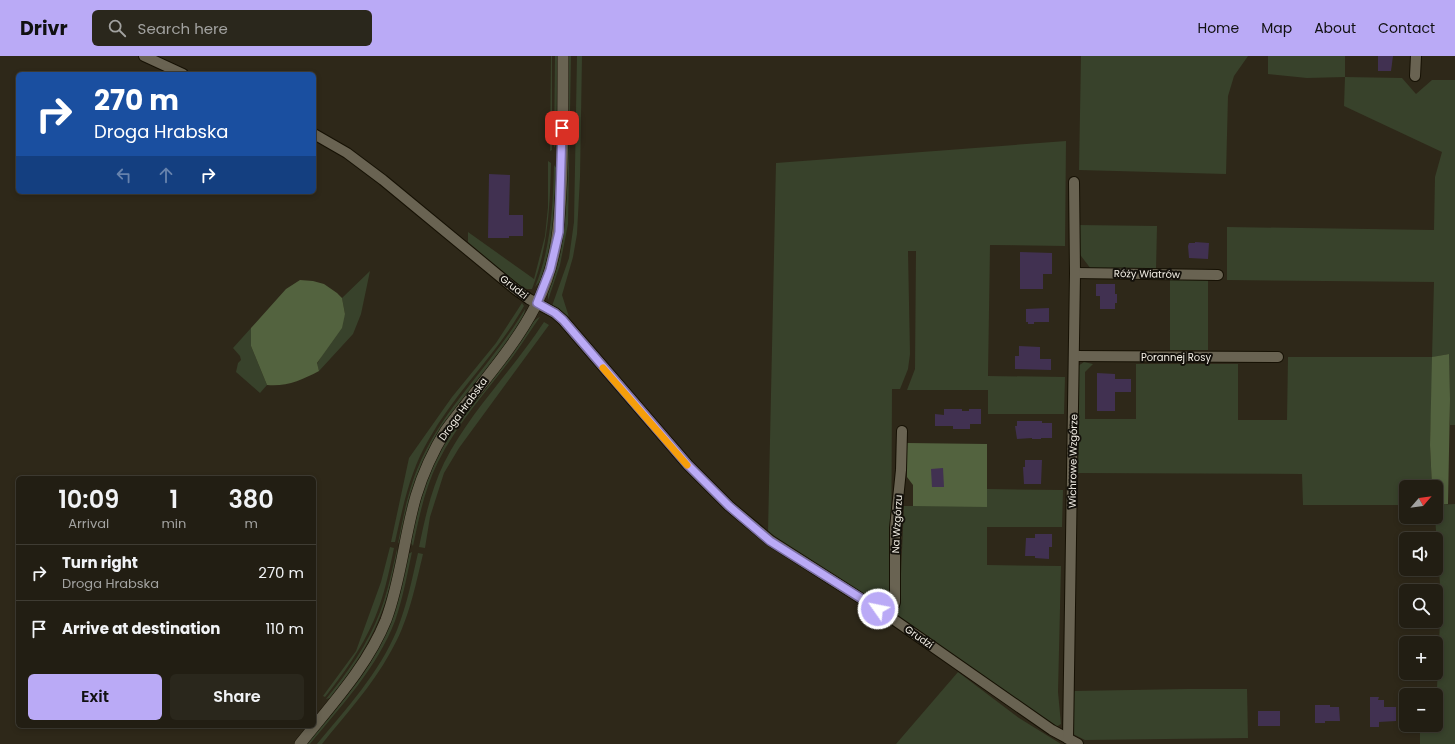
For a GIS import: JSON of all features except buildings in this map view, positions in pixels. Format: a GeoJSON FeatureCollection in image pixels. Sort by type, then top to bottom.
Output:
{"type":"FeatureCollection","features":[{"type":"Feature","properties":{"kind":"street"},"geometry":{"type":"LineString","coordinates":[[144,56],[179,72]]}},
{"type":"Feature","properties":{"kind":"street","name":"Droga Hrabska"},"geometry":{"type":"LineString","coordinates":[[316,724],[351,680],[369,654],[386,620],[396,585],[416,497],[423,476],[438,444],[466,403],[522,329],[537,303],[550,270],[559,232],[562,156],[563,56]]}},
{"type":"Feature","properties":{"kind":"street"},"geometry":{"type":"LineString","coordinates":[[1415,76],[1416,56]]}},
{"type":"Feature","properties":{"kind":"street","name":"Grudzi"},"geometry":{"type":"LineString","coordinates":[[316,135],[347,153],[515,289],[555,313],[563,320],[688,465],[729,506],[770,541],[890,617],[1052,730],[1078,744]]}},
{"type":"Feature","properties":{"kind":"street","name":"Wichrowe Wzgórze"},"geometry":{"type":"LineString","coordinates":[[1068,739],[1075,273],[1074,182]]}},
{"type":"Feature","properties":{"kind":"street","name":"Róży Wiatrów"},"geometry":{"type":"LineString","coordinates":[[1075,273],[1218,275]]}},
{"type":"Feature","properties":{"kind":"street","name":"Porannej Rosy"},"geometry":{"type":"LineString","coordinates":[[1074,356],[1278,357]]}},
{"type":"Feature","properties":{"kind":"street","name":"Na Wzgórzu"},"geometry":{"type":"LineString","coordinates":[[890,617],[895,602],[895,528],[901,470],[902,431]]}},
{"type":"Feature","properties":{"kind":"street","name":"Droga Hrabska"},"geometry":{"type":"LineString","coordinates":[[300,744],[313,728]]}},
{"type":"Feature","properties":{"kind":"green space"},"geometry":{"type":"Polygon","coordinates":[[[551,56],[552,150],[550,151],[551,56]]]}},
{"type":"Feature","properties":{"kind":"green space"},"geometry":{"type":"Polygon","coordinates":[[[555,56],[558,56],[557,143],[554,148],[555,56]]]}},
{"type":"Feature","properties":{"kind":"green space"},"geometry":{"type":"Polygon","coordinates":[[[568,56],[571,56],[568,224],[560,265],[548,300],[548,293],[560,254],[565,224],[568,56]]]}},
{"type":"Feature","properties":{"kind":"green space"},"geometry":{"type":"Polygon","coordinates":[[[577,56],[582,56],[580,177],[577,234],[573,257],[562,295],[569,317],[552,306],[569,258],[574,222],[577,56]]]}},
{"type":"Feature","properties":{"kind":"green space"},"geometry":{"type":"Polygon","coordinates":[[[1081,56],[1248,56],[1234,76],[1228,96],[1226,174],[1079,170],[1081,56]]]}},
{"type":"Feature","properties":{"kind":"green space"},"geometry":{"type":"Polygon","coordinates":[[[1268,56],[1345,56],[1345,77],[1307,78],[1268,74],[1268,56]]]}},
{"type":"Feature","properties":{"kind":"green space"},"geometry":{"type":"Polygon","coordinates":[[[1345,77],[1402,78],[1416,94],[1432,80],[1455,80],[1455,425],[1450,425],[1449,354],[1433,357],[1430,445],[1432,480],[1399,480],[1399,505],[1303,505],[1302,474],[1075,473],[1078,366],[1084,362],[1093,364],[1085,372],[1085,419],[1136,419],[1136,364],[1238,364],[1238,420],[1287,420],[1288,357],[1432,357],[1434,282],[1227,280],[1227,227],[1434,230],[1435,177],[1442,152],[1344,106],[1345,77]]]}},
{"type":"Feature","properties":{"kind":"green space"},"geometry":{"type":"Polygon","coordinates":[[[1066,141],[1065,246],[990,245],[988,376],[1065,377],[1064,414],[988,414],[988,390],[907,390],[915,369],[916,251],[908,251],[910,354],[908,369],[900,389],[892,389],[891,601],[887,610],[823,571],[768,532],[776,163],[1066,141]]]}},
{"type":"Feature","properties":{"kind":"green space"},"geometry":{"type":"Polygon","coordinates":[[[548,161],[551,163],[551,179],[545,243],[532,289],[527,289],[521,287],[468,242],[468,232],[534,279],[545,236],[548,207],[548,161]]]}},
{"type":"Feature","properties":{"kind":"green space"},"geometry":{"type":"Polygon","coordinates":[[[554,165],[557,169],[554,219],[550,249],[541,280],[535,287],[545,257],[548,242],[552,212],[554,165]]]}},
{"type":"Feature","properties":{"kind":"green space"},"geometry":{"type":"Polygon","coordinates":[[[1078,225],[1157,226],[1156,270],[1091,269],[1078,252],[1078,225]]]}},
{"type":"Feature","properties":{"kind":"green space"},"geometry":{"type":"Polygon","coordinates":[[[370,271],[361,314],[353,334],[319,371],[317,364],[345,314],[342,298],[370,271]]]}},
{"type":"Feature","properties":{"kind":"green space"},"geometry":{"type":"Polygon","coordinates":[[[1170,278],[1208,279],[1208,350],[1170,350],[1170,278]]]}},
{"type":"Feature","properties":{"kind":"green space"},"geometry":{"type":"Polygon","coordinates":[[[300,280],[324,284],[342,298],[345,314],[342,328],[317,363],[319,371],[287,384],[267,385],[251,346],[251,328],[286,289],[300,280]]]}},
{"type":"Feature","properties":{"kind":"green space"},"geometry":{"type":"Polygon","coordinates":[[[522,303],[524,306],[513,324],[451,405],[422,451],[404,502],[395,542],[391,542],[409,458],[452,397],[496,343],[522,303]]]}},
{"type":"Feature","properties":{"kind":"green space"},"geometry":{"type":"Polygon","coordinates":[[[525,309],[522,320],[514,333],[448,419],[431,446],[416,479],[401,541],[398,543],[411,485],[425,452],[447,415],[500,346],[525,309]]]}},
{"type":"Feature","properties":{"kind":"green space"},"geometry":{"type":"Polygon","coordinates":[[[540,317],[514,355],[464,420],[446,447],[433,472],[426,492],[413,546],[411,543],[420,501],[435,462],[443,447],[461,418],[514,350],[529,327],[540,317]]]}},
{"type":"Feature","properties":{"kind":"green space"},"geometry":{"type":"Polygon","coordinates":[[[544,322],[549,325],[459,448],[444,473],[430,517],[425,548],[419,547],[435,483],[454,444],[479,408],[532,340],[544,322]]]}},
{"type":"Feature","properties":{"kind":"green space"},"geometry":{"type":"Polygon","coordinates":[[[251,328],[251,346],[267,385],[260,393],[236,372],[238,363],[241,360],[240,356],[233,348],[251,328]]]}},
{"type":"Feature","properties":{"kind":"green space"},"geometry":{"type":"Polygon","coordinates":[[[1449,354],[1450,399],[1448,504],[1443,504],[1443,480],[1432,480],[1430,445],[1432,357],[1449,354]]]}},
{"type":"Feature","properties":{"kind":"green space"},"geometry":{"type":"Polygon","coordinates":[[[907,443],[987,444],[987,507],[913,506],[913,485],[907,477],[907,443]]]}},
{"type":"Feature","properties":{"kind":"green space"},"geometry":{"type":"Polygon","coordinates":[[[987,489],[1063,490],[1062,527],[987,527],[987,565],[1061,566],[1058,692],[1061,724],[1056,727],[897,617],[900,596],[904,506],[987,506],[987,489]]]}},
{"type":"Feature","properties":{"kind":"green space"},"geometry":{"type":"Polygon","coordinates":[[[1455,504],[1455,744],[1420,744],[1420,732],[1443,732],[1443,688],[1437,688],[1437,680],[1443,680],[1443,636],[1439,636],[1440,628],[1443,628],[1443,584],[1440,584],[1439,576],[1443,576],[1443,532],[1436,532],[1436,524],[1443,524],[1443,505],[1455,504]]]}},
{"type":"Feature","properties":{"kind":"green space"},"geometry":{"type":"Polygon","coordinates":[[[390,547],[394,548],[378,611],[364,640],[352,660],[325,697],[323,696],[356,651],[381,582],[390,547]]]}},
{"type":"Feature","properties":{"kind":"green space"},"geometry":{"type":"Polygon","coordinates":[[[397,549],[398,552],[388,594],[374,630],[344,680],[330,698],[326,699],[342,679],[370,635],[380,612],[390,580],[397,549]]]}},
{"type":"Feature","properties":{"kind":"green space"},"geometry":{"type":"Polygon","coordinates":[[[412,552],[398,612],[378,655],[346,701],[310,744],[306,744],[350,691],[379,648],[397,604],[408,554],[412,552]]]}},
{"type":"Feature","properties":{"kind":"green space"},"geometry":{"type":"Polygon","coordinates":[[[418,553],[423,554],[417,580],[402,630],[396,642],[383,665],[358,700],[322,744],[317,744],[362,690],[390,646],[404,611],[418,553]]]}},
{"type":"Feature","properties":{"kind":"green space"},"geometry":{"type":"Polygon","coordinates":[[[958,672],[1019,718],[1061,744],[896,744],[958,672]]]}},
{"type":"Feature","properties":{"kind":"green space"},"geometry":{"type":"Polygon","coordinates":[[[1247,689],[1248,738],[1085,740],[1073,734],[1074,691],[1247,689]]]}},
{"type":"Feature","properties":{"kind":"slow traffic"},"geometry":{"type":"LineString","coordinates":[[603,368],[687,465]]}},
{"type":"Feature","properties":{"kind":"route"},"geometry":{"type":"LineString","coordinates":[[562,128],[559,232],[550,270],[537,303],[555,313],[563,320],[688,465],[729,506],[770,541],[878,609]]}}]}
